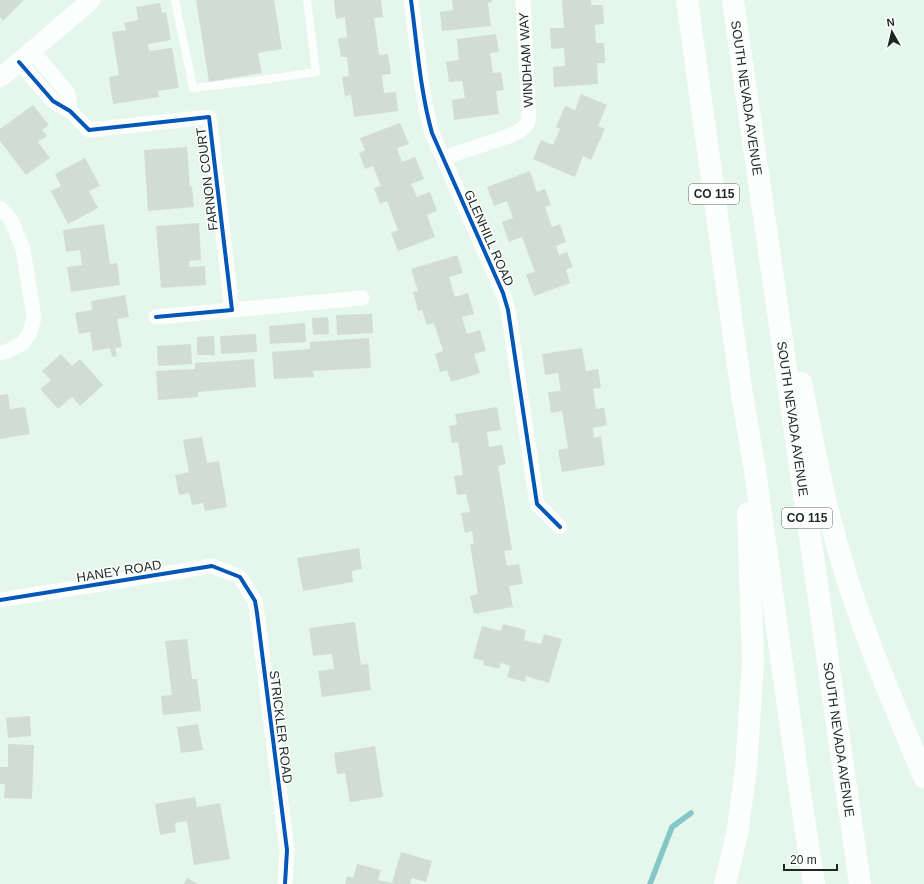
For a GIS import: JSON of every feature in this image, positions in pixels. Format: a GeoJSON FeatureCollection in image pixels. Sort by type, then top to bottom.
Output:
{"type":"FeatureCollection","features":[{"type":"Feature","properties":{"kind":"highway","name":"CO 115"},"geometry":{"type":"LineString","coordinates":[[687,0],[741,388],[755,471],[814,884]]}},
{"type":"Feature","properties":{"kind":"highway","name":"SOUTH NEVADA AVENUE"},"geometry":{"type":"LineString","coordinates":[[733,0],[860,884]]}},
{"type":"Feature","properties":{"kind":"highway"},"geometry":{"type":"LineString","coordinates":[[754,151],[831,526],[850,589],[870,645],[924,777]]}},
{"type":"Feature","properties":{"kind":"highway"},"geometry":{"type":"LineString","coordinates":[[725,884],[737,834],[746,769],[753,661],[751,562],[741,388]]}},
{"type":"Feature","properties":{"kind":"street"},"geometry":{"type":"LineString","coordinates":[[0,78],[91,0]]}},
{"type":"Feature","properties":{"kind":"street","name":"GLENHILL ROAD"},"geometry":{"type":"LineString","coordinates":[[412,0],[427,113],[432,133],[508,310],[537,504],[560,527]]}},
{"type":"Feature","properties":{"kind":"street","name":"WINDHAM WAY"},"geometry":{"type":"LineString","coordinates":[[443,158],[509,136],[521,130],[528,123],[529,113],[523,0]]}},
{"type":"Feature","properties":{"kind":"street","name":"FARNON COURT"},"geometry":{"type":"LineString","coordinates":[[25,57],[53,101],[70,111],[89,130],[209,117],[232,310]]}},
{"type":"Feature","properties":{"kind":"street"},"geometry":{"type":"LineString","coordinates":[[0,208],[11,220],[23,249],[34,318],[30,332],[23,343],[8,352],[0,353]]}},
{"type":"Feature","properties":{"kind":"street"},"geometry":{"type":"LineString","coordinates":[[156,317],[362,298]]}},
{"type":"Feature","properties":{"kind":"street","name":"HANEY ROAD"},"geometry":{"type":"LineString","coordinates":[[0,600],[212,566],[240,577]]}},
{"type":"Feature","properties":{"kind":"street","name":"STRICKLER ROAD"},"geometry":{"type":"LineString","coordinates":[[240,577],[255,601],[257,613],[287,850],[285,884]]}},
{"type":"Feature","properties":{"kind":"lane"},"geometry":{"type":"LineString","coordinates":[[175,0],[193,88],[316,72],[306,0]]}},
{"type":"Feature","properties":{"kind":"building"},"geometry":{"type":"Polygon","coordinates":[[[0,0],[24,0],[3,21],[0,17],[0,0]]]}},
{"type":"Feature","properties":{"kind":"building"},"geometry":{"type":"Polygon","coordinates":[[[196,0],[274,0],[282,49],[258,53],[262,73],[209,82],[196,0]]]}},
{"type":"Feature","properties":{"kind":"building"},"geometry":{"type":"Polygon","coordinates":[[[334,0],[381,0],[383,17],[374,18],[379,55],[388,54],[391,74],[382,75],[384,93],[396,92],[398,111],[354,117],[351,95],[345,96],[342,77],[349,76],[347,57],[341,57],[338,39],[347,37],[345,17],[336,19],[334,0]]]}},
{"type":"Feature","properties":{"kind":"building"},"geometry":{"type":"Polygon","coordinates":[[[452,0],[492,0],[492,2],[488,3],[491,26],[442,31],[440,12],[453,10],[452,0]]]}},
{"type":"Feature","properties":{"kind":"building"},"geometry":{"type":"Polygon","coordinates":[[[562,0],[591,0],[591,5],[603,5],[604,24],[595,25],[596,43],[604,43],[605,63],[597,63],[598,84],[554,87],[553,67],[565,66],[564,48],[551,49],[550,28],[564,28],[562,0]]]}},
{"type":"Feature","properties":{"kind":"building"},"geometry":{"type":"Polygon","coordinates":[[[160,3],[162,13],[166,12],[171,40],[148,44],[149,51],[172,48],[179,88],[158,91],[159,97],[113,104],[109,77],[119,75],[112,32],[126,30],[124,23],[138,20],[136,7],[160,3]]]}},
{"type":"Feature","properties":{"kind":"building"},"geometry":{"type":"Polygon","coordinates":[[[496,34],[499,52],[490,53],[493,73],[501,72],[504,90],[496,91],[499,114],[454,120],[452,100],[465,98],[462,81],[449,82],[446,62],[459,60],[457,39],[496,34]]]}},
{"type":"Feature","properties":{"kind":"building"},"geometry":{"type":"Polygon","coordinates":[[[581,94],[607,105],[598,126],[605,129],[591,160],[583,156],[575,177],[533,159],[541,140],[553,145],[560,129],[556,127],[565,106],[575,110],[581,94]]]}},
{"type":"Feature","properties":{"kind":"building"},"geometry":{"type":"Polygon","coordinates":[[[33,105],[49,125],[42,130],[47,136],[38,142],[50,158],[26,175],[0,141],[0,129],[33,105]]]}},
{"type":"Feature","properties":{"kind":"building"},"geometry":{"type":"Polygon","coordinates":[[[400,123],[409,144],[397,148],[402,162],[415,157],[424,179],[411,184],[417,197],[430,192],[437,211],[427,215],[435,237],[398,251],[391,233],[398,230],[387,201],[380,204],[374,188],[381,186],[373,166],[365,169],[359,153],[365,150],[360,138],[400,123]]]}},
{"type":"Feature","properties":{"kind":"building"},"geometry":{"type":"Polygon","coordinates":[[[187,147],[190,187],[192,186],[194,207],[148,211],[144,150],[187,147]]]}},
{"type":"Feature","properties":{"kind":"building"},"geometry":{"type":"Polygon","coordinates":[[[85,158],[100,186],[89,191],[98,208],[68,224],[51,191],[61,186],[55,174],[85,158]]]}},
{"type":"Feature","properties":{"kind":"building"},"geometry":{"type":"Polygon","coordinates":[[[530,171],[537,192],[545,189],[551,205],[545,207],[552,227],[560,224],[566,242],[556,246],[559,255],[567,252],[573,267],[566,270],[570,283],[534,296],[526,274],[535,272],[522,237],[509,242],[502,222],[513,218],[507,201],[494,206],[487,187],[530,171]]]}},
{"type":"Feature","properties":{"kind":"building"},"geometry":{"type":"Polygon","coordinates":[[[199,223],[201,260],[189,261],[189,267],[205,266],[206,285],[161,288],[156,226],[199,223]]]}},
{"type":"Feature","properties":{"kind":"building"},"geometry":{"type":"Polygon","coordinates":[[[104,224],[110,264],[117,263],[120,285],[71,292],[67,267],[82,265],[80,250],[66,252],[63,230],[104,224]]]}},
{"type":"Feature","properties":{"kind":"building"},"geometry":{"type":"Polygon","coordinates":[[[457,255],[463,273],[449,277],[455,297],[468,293],[474,314],[462,317],[467,334],[480,330],[486,351],[474,354],[480,373],[451,382],[447,370],[440,372],[435,354],[443,351],[434,323],[427,325],[422,310],[418,311],[413,292],[418,291],[411,269],[457,255]]]}},
{"type":"Feature","properties":{"kind":"building"},"geometry":{"type":"Polygon","coordinates":[[[125,295],[129,317],[117,319],[122,347],[115,348],[117,356],[112,357],[110,348],[93,351],[90,332],[79,334],[75,313],[92,310],[91,301],[125,295]]]}},
{"type":"Feature","properties":{"kind":"building"},"geometry":{"type":"Polygon","coordinates":[[[372,314],[373,333],[337,335],[336,315],[372,314]]]}},
{"type":"Feature","properties":{"kind":"building"},"geometry":{"type":"Polygon","coordinates":[[[328,317],[329,334],[313,335],[312,318],[328,317]]]}},
{"type":"Feature","properties":{"kind":"building"},"geometry":{"type":"Polygon","coordinates":[[[305,323],[306,342],[270,344],[269,326],[305,323]]]}},
{"type":"Feature","properties":{"kind":"building"},"geometry":{"type":"Polygon","coordinates":[[[256,334],[257,352],[221,354],[220,336],[256,334]]]}},
{"type":"Feature","properties":{"kind":"building"},"geometry":{"type":"Polygon","coordinates":[[[214,336],[215,355],[197,355],[197,337],[214,336]]]}},
{"type":"Feature","properties":{"kind":"building"},"geometry":{"type":"Polygon","coordinates":[[[369,338],[371,368],[313,371],[314,377],[274,379],[272,352],[310,349],[310,342],[369,338]]]}},
{"type":"Feature","properties":{"kind":"building"},"geometry":{"type":"Polygon","coordinates":[[[191,344],[192,364],[158,366],[157,346],[191,344]]]}},
{"type":"Feature","properties":{"kind":"building"},"geometry":{"type":"Polygon","coordinates":[[[582,348],[586,371],[598,369],[601,388],[593,389],[596,409],[604,408],[607,425],[593,428],[594,438],[601,436],[605,465],[562,472],[558,450],[568,448],[562,411],[551,413],[548,392],[561,391],[558,373],[545,375],[542,354],[582,348]]]}},
{"type":"Feature","properties":{"kind":"building"},"geometry":{"type":"Polygon","coordinates":[[[61,354],[72,366],[80,359],[103,385],[80,406],[72,397],[58,409],[40,389],[51,380],[42,371],[61,354]]]}},
{"type":"Feature","properties":{"kind":"building"},"geometry":{"type":"Polygon","coordinates":[[[254,359],[256,387],[198,392],[198,397],[158,400],[156,371],[195,369],[195,363],[254,359]]]}},
{"type":"Feature","properties":{"kind":"building"},"geometry":{"type":"Polygon","coordinates":[[[8,394],[10,409],[25,407],[30,434],[0,439],[0,395],[8,394]]]}},
{"type":"Feature","properties":{"kind":"building"},"geometry":{"type":"Polygon","coordinates":[[[497,407],[501,430],[487,432],[489,447],[502,445],[506,464],[498,466],[512,550],[504,551],[507,566],[519,564],[523,584],[509,586],[513,607],[474,614],[470,596],[478,594],[470,544],[474,544],[472,531],[465,533],[461,513],[470,512],[466,494],[457,495],[454,476],[463,475],[458,442],[452,443],[449,426],[457,425],[455,414],[497,407]]]}},
{"type":"Feature","properties":{"kind":"building"},"geometry":{"type":"Polygon","coordinates":[[[202,437],[207,463],[219,461],[227,507],[205,511],[203,503],[192,505],[189,493],[179,495],[175,475],[189,472],[183,440],[202,437]]]}},
{"type":"Feature","properties":{"kind":"building"},"geometry":{"type":"Polygon","coordinates":[[[359,548],[362,569],[352,571],[353,582],[303,591],[297,558],[359,548]]]}},
{"type":"Feature","properties":{"kind":"building"},"geometry":{"type":"Polygon","coordinates":[[[355,622],[361,665],[368,664],[371,690],[322,697],[318,671],[334,669],[332,654],[313,656],[309,628],[355,622]]]}},
{"type":"Feature","properties":{"kind":"building"},"geometry":{"type":"Polygon","coordinates":[[[503,624],[526,630],[524,640],[541,644],[544,634],[562,639],[549,683],[526,676],[525,682],[507,677],[510,666],[501,663],[499,669],[483,665],[484,661],[473,658],[482,626],[501,631],[503,624]]]}},
{"type":"Feature","properties":{"kind":"building"},"geometry":{"type":"Polygon","coordinates":[[[187,639],[192,679],[197,679],[201,711],[163,715],[161,696],[172,695],[165,641],[187,639]]]}},
{"type":"Feature","properties":{"kind":"building"},"geometry":{"type":"Polygon","coordinates":[[[30,716],[31,736],[8,738],[6,718],[30,716]]]}},
{"type":"Feature","properties":{"kind":"building"},"geometry":{"type":"Polygon","coordinates":[[[198,724],[203,750],[181,753],[177,727],[198,724]]]}},
{"type":"Feature","properties":{"kind":"building"},"geometry":{"type":"Polygon","coordinates":[[[8,744],[34,745],[32,799],[4,798],[5,784],[0,784],[0,767],[8,767],[8,744]]]}},
{"type":"Feature","properties":{"kind":"building"},"geometry":{"type":"Polygon","coordinates":[[[375,746],[383,797],[350,802],[345,773],[337,774],[334,753],[375,746]]]}},
{"type":"Feature","properties":{"kind":"building"},"geometry":{"type":"Polygon","coordinates":[[[195,797],[197,807],[220,803],[230,859],[194,865],[187,821],[175,823],[176,832],[160,835],[155,804],[195,797]]]}},
{"type":"Feature","properties":{"kind":"building"},"geometry":{"type":"Polygon","coordinates":[[[401,852],[432,861],[426,882],[412,878],[410,884],[345,884],[347,876],[353,878],[357,864],[381,870],[378,880],[392,883],[401,852]]]}},
{"type":"Feature","properties":{"kind":"building"},"geometry":{"type":"Polygon","coordinates":[[[187,878],[198,884],[184,884],[187,878]]]}},
{"type":"Feature","properties":{"kind":"waterway"},"geometry":{"type":"LineString","coordinates":[[650,884],[672,827],[691,813]]}},
{"type":"Feature","properties":{"kind":"cycle path"},"geometry":{"type":"LineString","coordinates":[[411,0],[422,84],[432,133],[503,293],[508,310],[537,504],[560,527]]}},
{"type":"Feature","properties":{"kind":"cycle path"},"geometry":{"type":"LineString","coordinates":[[19,62],[53,101],[70,111],[89,130],[209,117],[232,310],[156,317]]}},
{"type":"Feature","properties":{"kind":"cycle path"},"geometry":{"type":"LineString","coordinates":[[0,600],[212,566],[240,577],[255,601],[257,613],[287,850],[285,884]]}}]}
